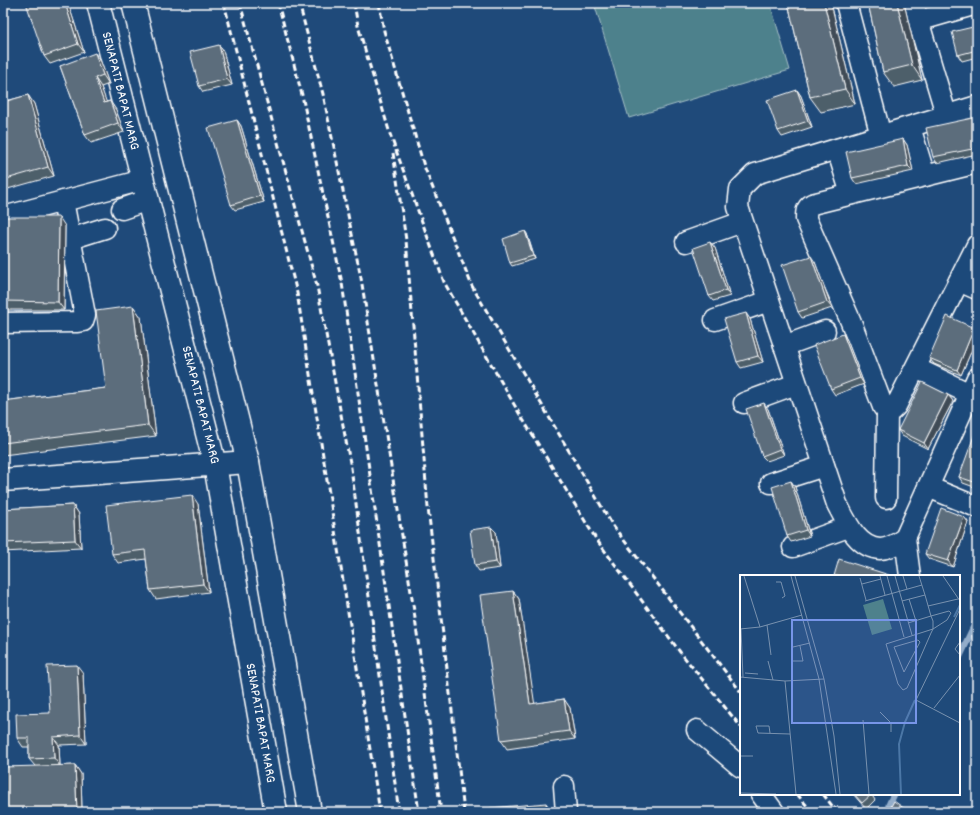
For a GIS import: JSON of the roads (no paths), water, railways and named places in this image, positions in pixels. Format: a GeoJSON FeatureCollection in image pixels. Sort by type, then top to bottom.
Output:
{"type":"FeatureCollection","features":[{"type":"Feature","properties":{"kind":"main road","name":"SENAPATI BAPAT MARG"},"geometry":{"type":"LineString","coordinates":[[98,3],[215,465],[276,809]]}},
{"type":"Feature","properties":{"kind":"main road"},"geometry":{"type":"LineString","coordinates":[[133,3],[248,462],[276,618],[309,806],[276,809]]}},
{"type":"Feature","properties":{"kind":"main road"},"geometry":{"type":"LineString","coordinates":[[3,480],[248,462]]}},
{"type":"Feature","properties":{"kind":"main road"},"geometry":{"type":"LineString","coordinates":[[243,623],[276,618]]}},
{"type":"Feature","properties":{"kind":"street"},"geometry":{"type":"LineString","coordinates":[[846,3],[881,136]]}},
{"type":"Feature","properties":{"kind":"street"},"geometry":{"type":"LineString","coordinates":[[946,114],[916,12],[976,4]]}},
{"type":"Feature","properties":{"kind":"street"},"geometry":{"type":"LineString","coordinates":[[905,538],[894,545],[880,549],[863,544],[848,527],[837,504],[742,222],[738,207],[740,189],[754,174],[910,127],[946,114],[977,106]]}},
{"type":"Feature","properties":{"kind":"street"},"geometry":{"type":"LineString","coordinates":[[910,127],[925,176]]}},
{"type":"Feature","properties":{"kind":"street"},"geometry":{"type":"LineString","coordinates":[[837,149],[851,194]]}},
{"type":"Feature","properties":{"kind":"street"},"geometry":{"type":"LineString","coordinates":[[887,411],[882,407],[851,322],[806,218],[806,212],[812,204],[977,163]]}},
{"type":"Feature","properties":{"kind":"street"},"geometry":{"type":"LineString","coordinates":[[3,216],[63,201],[146,190]]}},
{"type":"Feature","properties":{"kind":"street"},"geometry":{"type":"LineString","coordinates":[[122,209],[146,190]]}},
{"type":"Feature","properties":{"kind":"street"},"geometry":{"type":"LineString","coordinates":[[3,323],[83,321],[85,314],[63,201]]}},
{"type":"Feature","properties":{"kind":"street"},"geometry":{"type":"LineString","coordinates":[[686,242],[742,222]]}},
{"type":"Feature","properties":{"kind":"street"},"geometry":{"type":"LineString","coordinates":[[70,239],[105,228]]}},
{"type":"Feature","properties":{"kind":"street"},"geometry":{"type":"LineString","coordinates":[[887,411],[891,411],[896,406],[977,245]]}},
{"type":"Feature","properties":{"kind":"street"},"geometry":{"type":"LineString","coordinates":[[959,281],[977,289]]}},
{"type":"Feature","properties":{"kind":"street"},"geometry":{"type":"LineString","coordinates":[[715,320],[769,301]]}},
{"type":"Feature","properties":{"kind":"street"},"geometry":{"type":"LineString","coordinates":[[784,346],[825,332]]}},
{"type":"Feature","properties":{"kind":"street"},"geometry":{"type":"LineString","coordinates":[[910,575],[905,538],[928,486],[972,399],[916,368]]}},
{"type":"Feature","properties":{"kind":"street"},"geometry":{"type":"LineString","coordinates":[[744,403],[796,384]]}},
{"type":"Feature","properties":{"kind":"street"},"geometry":{"type":"LineString","coordinates":[[886,498],[887,411]]}},
{"type":"Feature","properties":{"kind":"street"},"geometry":{"type":"LineString","coordinates":[[771,483],[824,466]]}},
{"type":"Feature","properties":{"kind":"street"},"geometry":{"type":"LineString","coordinates":[[928,486],[977,507]]}},
{"type":"Feature","properties":{"kind":"street"},"geometry":{"type":"LineString","coordinates":[[793,547],[848,527]]}},
{"type":"Feature","properties":{"kind":"street"},"geometry":{"type":"LineString","coordinates":[[697,730],[740,766]]}},
{"type":"Feature","properties":{"kind":"street"},"geometry":{"type":"LineString","coordinates":[[564,786],[566,812]]}},
{"type":"Feature","properties":{"kind":"street"},"geometry":{"type":"LineString","coordinates":[[762,795],[774,812]]}},
{"type":"Feature","properties":{"kind":"waterway"},"geometry":{"type":"LineString","coordinates":[[960,656],[977,620]]}},
{"type":"Feature","properties":{"kind":"waterway"},"geometry":{"type":"LineString","coordinates":[[888,812],[889,805],[894,795]]}},
{"type":"Feature","properties":{"kind":"railway"},"geometry":{"type":"LineString","coordinates":[[224,3],[297,293],[380,812]]}},
{"type":"Feature","properties":{"kind":"railway"},"geometry":{"type":"LineString","coordinates":[[240,3],[317,286],[351,468],[399,812]]}},
{"type":"Feature","properties":{"kind":"railway"},"geometry":{"type":"LineString","coordinates":[[278,3],[302,95],[342,283],[419,812]]}},
{"type":"Feature","properties":{"kind":"railway"},"geometry":{"type":"LineString","coordinates":[[299,3],[323,94],[361,278],[414,611],[441,812]]}},
{"type":"Feature","properties":{"kind":"railway"},"geometry":{"type":"LineString","coordinates":[[354,3],[358,26],[390,134],[444,282],[519,413],[596,539],[680,652],[740,726]]}},
{"type":"Feature","properties":{"kind":"railway"},"geometry":{"type":"LineString","coordinates":[[379,3],[384,31],[424,166],[472,286],[613,526],[740,691]]}},
{"type":"Feature","properties":{"kind":"railway"},"geometry":{"type":"LineString","coordinates":[[393,153],[406,240],[428,508],[464,812]]}},
{"type":"Feature","properties":{"kind":"railway"},"geometry":{"type":"LineString","coordinates":[[798,795],[812,812]]}},
{"type":"Feature","properties":{"kind":"railway"},"geometry":{"type":"LineString","coordinates":[[824,795],[837,812]]}}]}
